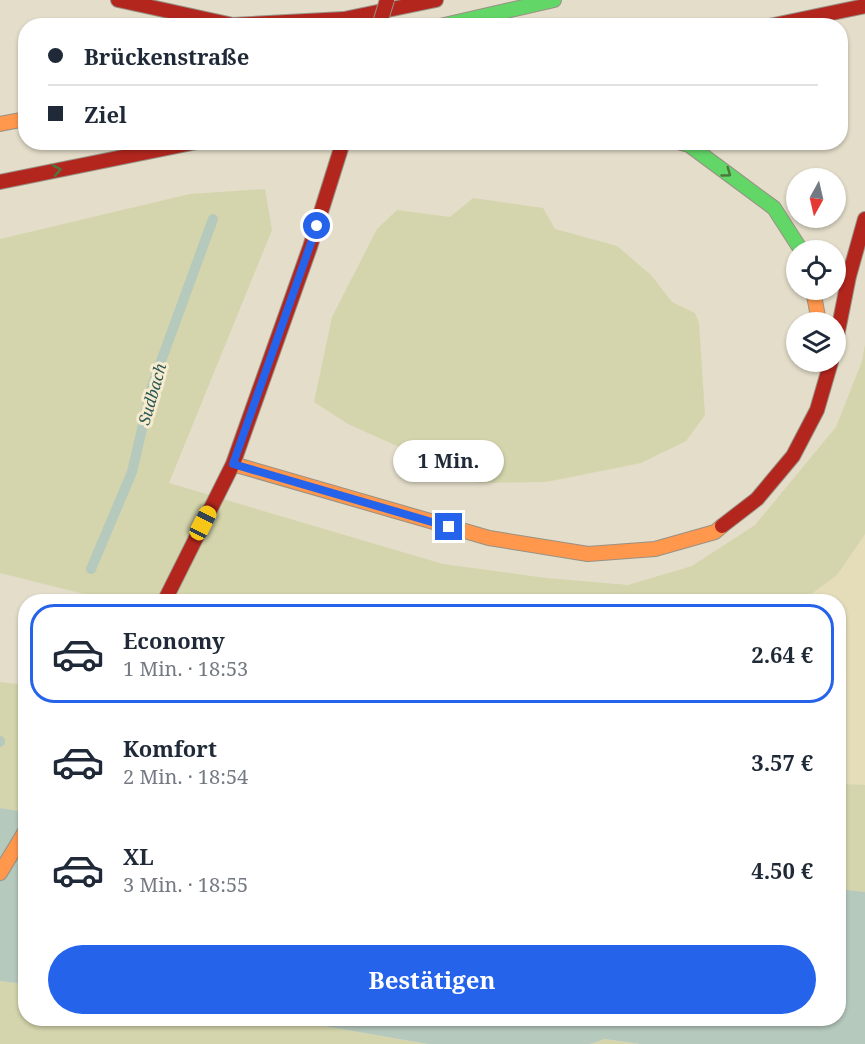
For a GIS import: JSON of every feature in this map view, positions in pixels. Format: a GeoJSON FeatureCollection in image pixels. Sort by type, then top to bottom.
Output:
{"type":"FeatureCollection","features":[{"type":"Feature","properties":{"kind":"main road"},"geometry":{"type":"LineString","coordinates":[[118,0],[201,18]]}},
{"type":"Feature","properties":{"kind":"main road"},"geometry":{"type":"LineString","coordinates":[[381,18],[387,0]]}},
{"type":"Feature","properties":{"kind":"main road"},"geometry":{"type":"LineString","coordinates":[[349,18],[436,0]]}},
{"type":"Feature","properties":{"kind":"main road"},"geometry":{"type":"LineString","coordinates":[[475,18],[554,0]]}},
{"type":"Feature","properties":{"kind":"main road"},"geometry":{"type":"LineString","coordinates":[[807,18],[865,6]]}},
{"type":"Feature","properties":{"kind":"main road"},"geometry":{"type":"LineString","coordinates":[[0,124],[18,120]]}},
{"type":"Feature","properties":{"kind":"main road"},"geometry":{"type":"LineString","coordinates":[[0,182],[158,150]]}},
{"type":"Feature","properties":{"kind":"main road"},"geometry":{"type":"LineString","coordinates":[[168,594],[233,464],[310,247],[340,150]]}},
{"type":"Feature","properties":{"kind":"main road"},"geometry":{"type":"LineString","coordinates":[[696,150],[774,208],[795,240]]}},
{"type":"Feature","properties":{"kind":"main road"},"geometry":{"type":"LineString","coordinates":[[842,312],[865,219]]}},
{"type":"Feature","properties":{"kind":"main road"},"geometry":{"type":"LineString","coordinates":[[827,372],[828,376]]}},
{"type":"Feature","properties":{"kind":"main road"},"geometry":{"type":"LineString","coordinates":[[233,464],[489,538],[588,554],[655,549],[715,532],[757,499],[793,456],[817,410],[829,372]]}},
{"type":"Feature","properties":{"kind":"main road"},"geometry":{"type":"LineString","coordinates":[[0,873],[18,843]]}},
{"type":"Feature","properties":{"kind":"shaded area"},"geometry":{"type":"Polygon","coordinates":[[[865,534],[865,785],[846,784],[846,594],[812,594],[837,575],[865,534]]]}},
{"type":"Feature","properties":{"kind":"shaded area"},"geometry":{"type":"Polygon","coordinates":[[[0,808],[18,811],[18,983],[0,981],[0,808]]]}},
{"type":"Feature","properties":{"kind":"shaded area"},"geometry":{"type":"Polygon","coordinates":[[[846,890],[865,892],[865,1044],[640,1044],[605,1039],[590,1044],[428,1044],[324,1026],[846,1026],[846,890]]]}},
{"type":"Feature","properties":{"kind":"green space"},"geometry":{"type":"Polygon","coordinates":[[[265,189],[272,230],[169,483],[443,564],[546,578],[628,585],[692,566],[755,525],[836,427],[862,361],[865,344],[865,534],[837,575],[811,594],[84,594],[0,573],[0,239],[190,194],[265,189]]]}},
{"type":"Feature","properties":{"kind":"green space"},"geometry":{"type":"Polygon","coordinates":[[[473,198],[543,208],[555,229],[617,246],[651,275],[672,302],[695,313],[699,323],[705,415],[686,441],[641,463],[546,482],[479,483],[348,424],[314,402],[332,317],[377,229],[397,210],[450,217],[473,198]]]}},
{"type":"Feature","properties":{"kind":"green space"},"geometry":{"type":"Polygon","coordinates":[[[0,682],[18,684],[18,811],[0,808],[0,682]]]}},
{"type":"Feature","properties":{"kind":"green space"},"geometry":{"type":"Polygon","coordinates":[[[846,784],[865,785],[865,892],[846,890],[846,784]]]}},
{"type":"Feature","properties":{"kind":"green space"},"geometry":{"type":"Polygon","coordinates":[[[0,981],[18,983],[18,1026],[324,1026],[428,1044],[0,1044],[0,981]]]}},
{"type":"Feature","properties":{"kind":"green space"},"geometry":{"type":"Polygon","coordinates":[[[605,1039],[640,1044],[590,1044],[605,1039]]]}},
{"type":"Feature","properties":{"kind":"waterway","name":"Sudbach"},"geometry":{"type":"LineString","coordinates":[[91,569],[132,472],[152,386],[213,219]]}},
{"type":"Feature","properties":{"kind":"traffic: fast"},"geometry":{"type":"LineString","coordinates":[[475,18],[554,0]]}},
{"type":"Feature","properties":{"kind":"traffic: fast"},"geometry":{"type":"LineString","coordinates":[[696,150],[774,208],[795,240]]}},
{"type":"Feature","properties":{"kind":"traffic: slow"},"geometry":{"type":"LineString","coordinates":[[0,124],[18,121]]}},
{"type":"Feature","properties":{"kind":"traffic: slow"},"geometry":{"type":"LineString","coordinates":[[815,300],[817,312]]}},
{"type":"Feature","properties":{"kind":"traffic: slow"},"geometry":{"type":"LineString","coordinates":[[233,464],[489,538],[588,554],[655,549],[715,532],[722,526]]}},
{"type":"Feature","properties":{"kind":"traffic: slow"},"geometry":{"type":"LineString","coordinates":[[0,873],[18,843]]}},
{"type":"Feature","properties":{"kind":"traffic: jam"},"geometry":{"type":"LineString","coordinates":[[118,0],[201,18]]}},
{"type":"Feature","properties":{"kind":"traffic: jam"},"geometry":{"type":"LineString","coordinates":[[381,18],[387,0]]}},
{"type":"Feature","properties":{"kind":"traffic: jam"},"geometry":{"type":"LineString","coordinates":[[349,18],[436,0]]}},
{"type":"Feature","properties":{"kind":"traffic: jam"},"geometry":{"type":"LineString","coordinates":[[807,18],[865,6]]}},
{"type":"Feature","properties":{"kind":"traffic: jam"},"geometry":{"type":"LineString","coordinates":[[0,182],[158,150]]}},
{"type":"Feature","properties":{"kind":"traffic: jam"},"geometry":{"type":"LineString","coordinates":[[168,594],[233,464],[310,247],[340,150]]}},
{"type":"Feature","properties":{"kind":"traffic: jam"},"geometry":{"type":"LineString","coordinates":[[842,312],[865,219]]}},
{"type":"Feature","properties":{"kind":"traffic: jam"},"geometry":{"type":"LineString","coordinates":[[722,526],[757,499],[793,456],[817,410],[828,372]]}},
{"type":"Feature","properties":{"kind":"route"},"geometry":{"type":"LineString","coordinates":[[317,226],[233,464],[449,527]]}}]}
